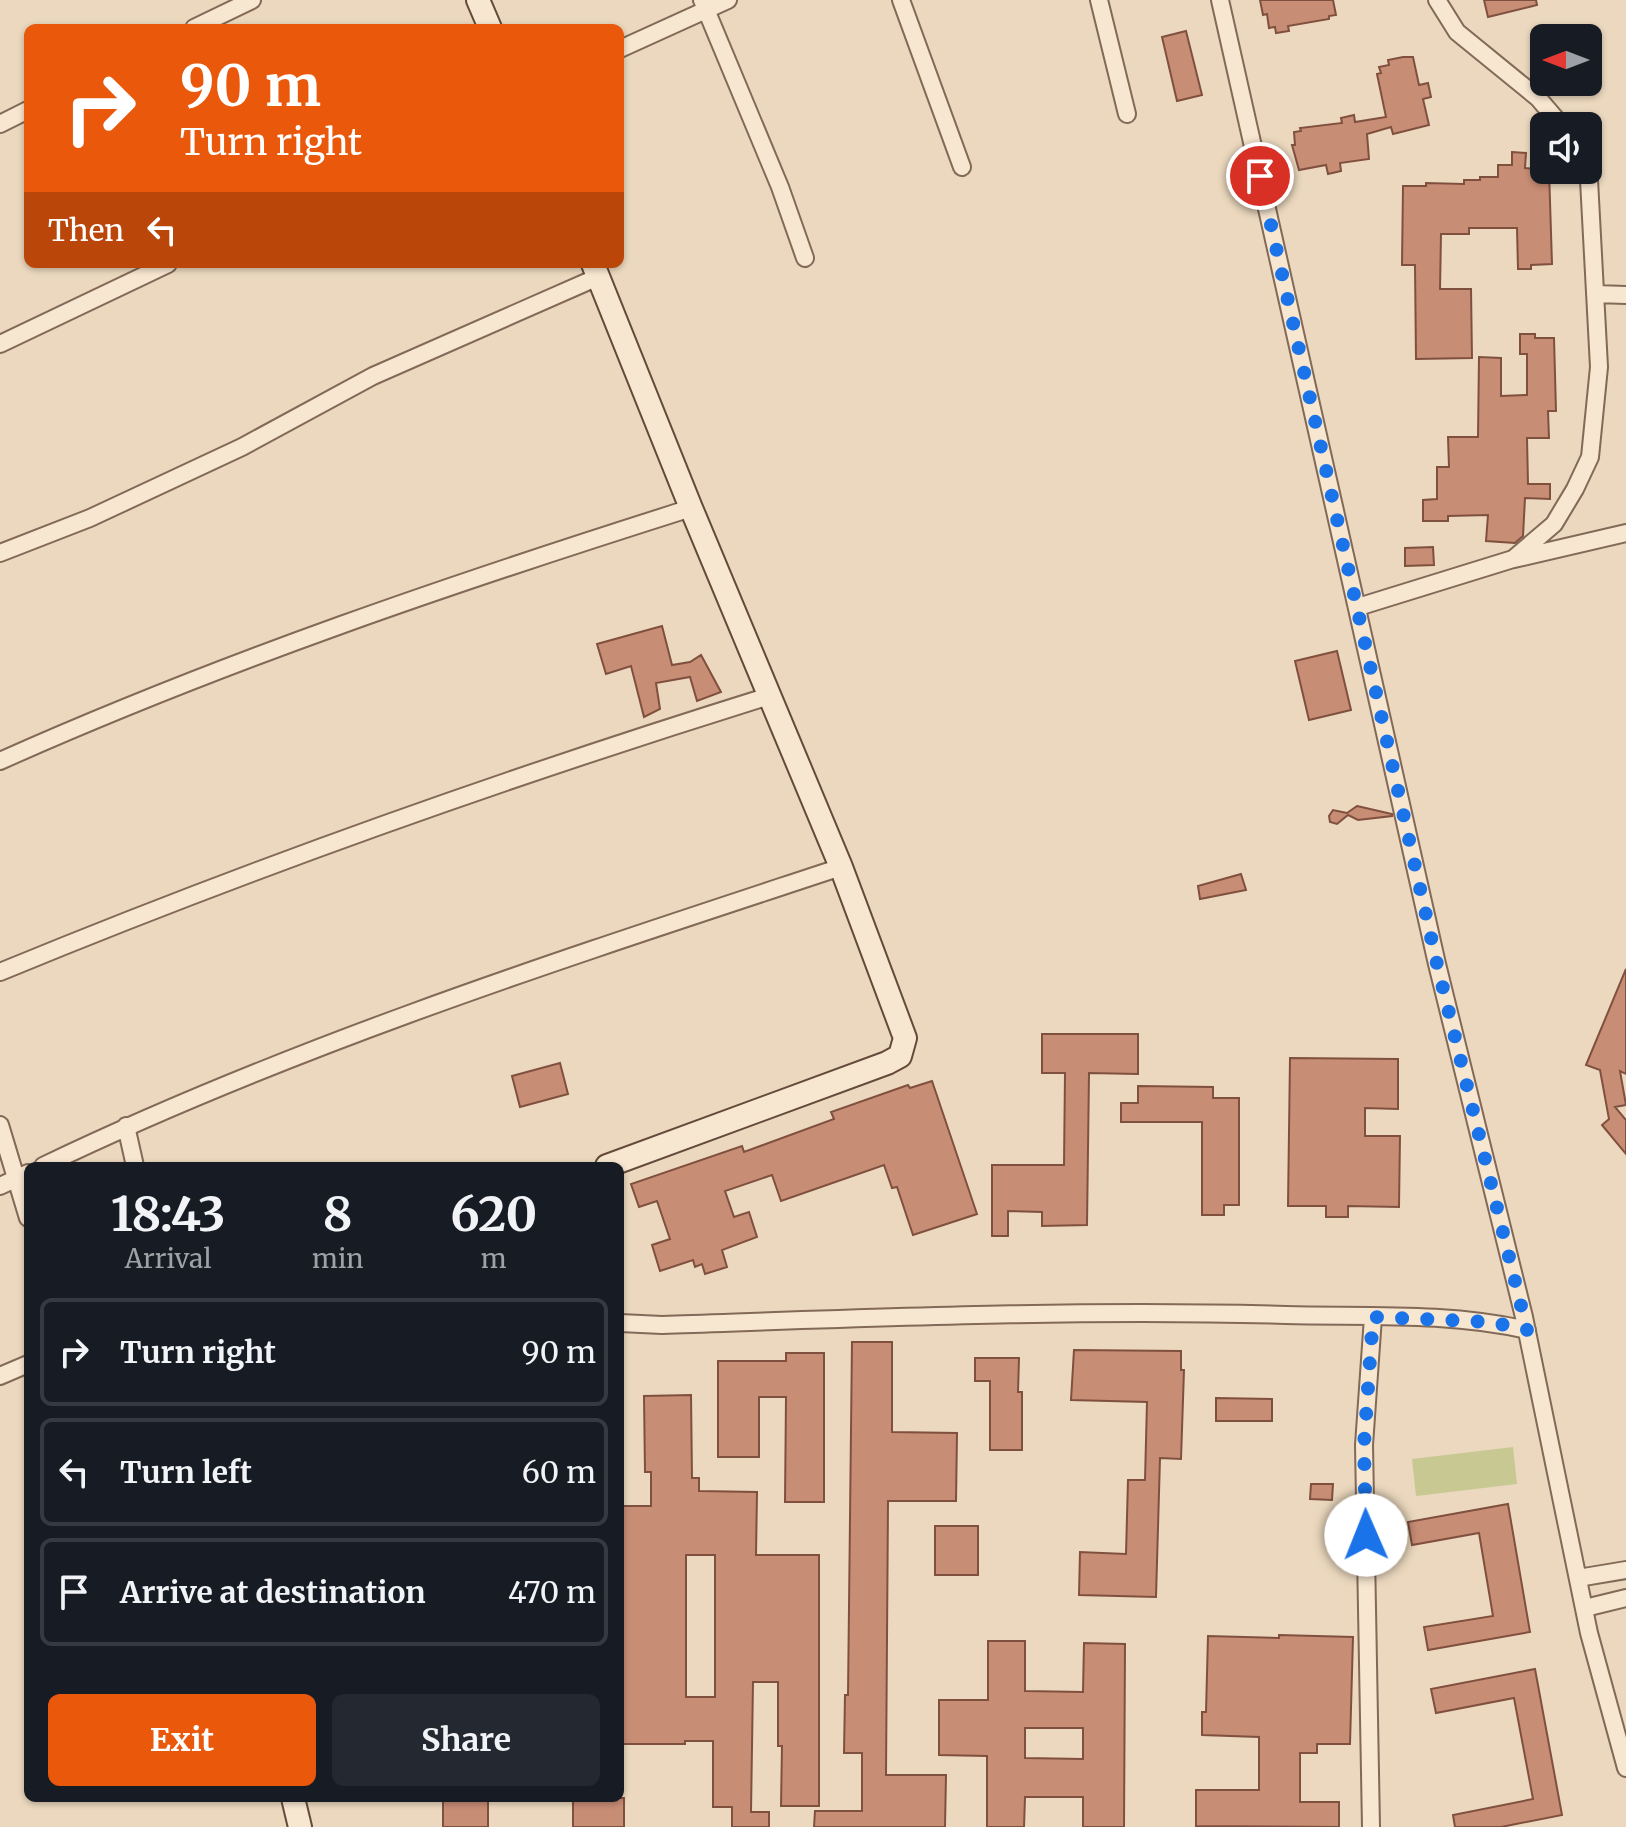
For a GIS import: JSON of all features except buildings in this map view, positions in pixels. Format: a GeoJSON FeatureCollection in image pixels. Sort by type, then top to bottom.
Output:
{"type":"FeatureCollection","features":[{"type":"Feature","properties":{"kind":"main road"},"geometry":{"type":"LineString","coordinates":[[478,0],[488,24]]}},
{"type":"Feature","properties":{"kind":"main road"},"geometry":{"type":"LineString","coordinates":[[596,270],[691,508],[841,867],[905,1038],[900,1056],[618,1162]]}},
{"type":"Feature","properties":{"kind":"main road"},"geometry":{"type":"LineString","coordinates":[[294,1802],[300,1827]]}},
{"type":"Feature","properties":{"kind":"street"},"geometry":{"type":"LineString","coordinates":[[202,24],[252,0]]}},
{"type":"Feature","properties":{"kind":"street"},"geometry":{"type":"LineString","coordinates":[[624,47],[704,5],[728,0]]}},
{"type":"Feature","properties":{"kind":"street"},"geometry":{"type":"LineString","coordinates":[[901,0],[962,167]]}},
{"type":"Feature","properties":{"kind":"street"},"geometry":{"type":"LineString","coordinates":[[1099,0],[1127,114]]}},
{"type":"Feature","properties":{"kind":"street"},"geometry":{"type":"LineString","coordinates":[[1220,0],[1437,964],[1527,1330],[1578,1578],[1626,1768]]}},
{"type":"Feature","properties":{"kind":"street"},"geometry":{"type":"LineString","coordinates":[[1437,0],[1457,32],[1538,98],[1550,112]]}},
{"type":"Feature","properties":{"kind":"street"},"geometry":{"type":"LineString","coordinates":[[704,5],[780,187],[805,258]]}},
{"type":"Feature","properties":{"kind":"street"},"geometry":{"type":"LineString","coordinates":[[0,124],[24,112]]}},
{"type":"Feature","properties":{"kind":"street"},"geometry":{"type":"LineString","coordinates":[[1513,559],[1554,524],[1590,457],[1599,367],[1589,184]]}},
{"type":"Feature","properties":{"kind":"street"},"geometry":{"type":"LineString","coordinates":[[0,344],[160,268]]}},
{"type":"Feature","properties":{"kind":"street"},"geometry":{"type":"LineString","coordinates":[[0,553],[117,505],[242,447],[373,376],[596,270]]}},
{"type":"Feature","properties":{"kind":"street"},"geometry":{"type":"LineString","coordinates":[[1596,294],[1626,295]]}},
{"type":"Feature","properties":{"kind":"street"},"geometry":{"type":"LineString","coordinates":[[0,761],[110,712],[268,652],[429,594],[691,508]]}},
{"type":"Feature","properties":{"kind":"street"},"geometry":{"type":"LineString","coordinates":[[1358,607],[1513,559],[1626,533]]}},
{"type":"Feature","properties":{"kind":"street"},"geometry":{"type":"LineString","coordinates":[[0,972],[282,861],[576,756],[769,696]]}},
{"type":"Feature","properties":{"kind":"street"},"geometry":{"type":"LineString","coordinates":[[51,1162],[126,1126],[452,998],[841,867]]}},
{"type":"Feature","properties":{"kind":"street"},"geometry":{"type":"LineString","coordinates":[[0,1125],[24,1206]]}},
{"type":"Feature","properties":{"kind":"street"},"geometry":{"type":"LineString","coordinates":[[126,1126],[134,1162]]}},
{"type":"Feature","properties":{"kind":"street"},"geometry":{"type":"LineString","coordinates":[[624,1323],[1062,1313],[1373,1317],[1491,1322],[1527,1330]]}},
{"type":"Feature","properties":{"kind":"street"},"geometry":{"type":"LineString","coordinates":[[1371,1827],[1364,1445],[1373,1317]]}},
{"type":"Feature","properties":{"kind":"street"},"geometry":{"type":"LineString","coordinates":[[0,1376],[24,1366]]}},
{"type":"Feature","properties":{"kind":"street"},"geometry":{"type":"LineString","coordinates":[[1578,1578],[1626,1570]]}},
{"type":"Feature","properties":{"kind":"street"},"geometry":{"type":"LineString","coordinates":[[1585,1608],[1626,1598]]}},
{"type":"Feature","properties":{"kind":"green space"},"geometry":{"type":"Polygon","coordinates":[[[1513,1447],[1517,1484],[1416,1496],[1412,1459],[1513,1447]]]}},
{"type":"Feature","properties":{"kind":"route"},"geometry":{"type":"LineString","coordinates":[[1260,176],[1437,964],[1527,1330],[1491,1322],[1373,1317],[1364,1445],[1366,1535]]}}]}
